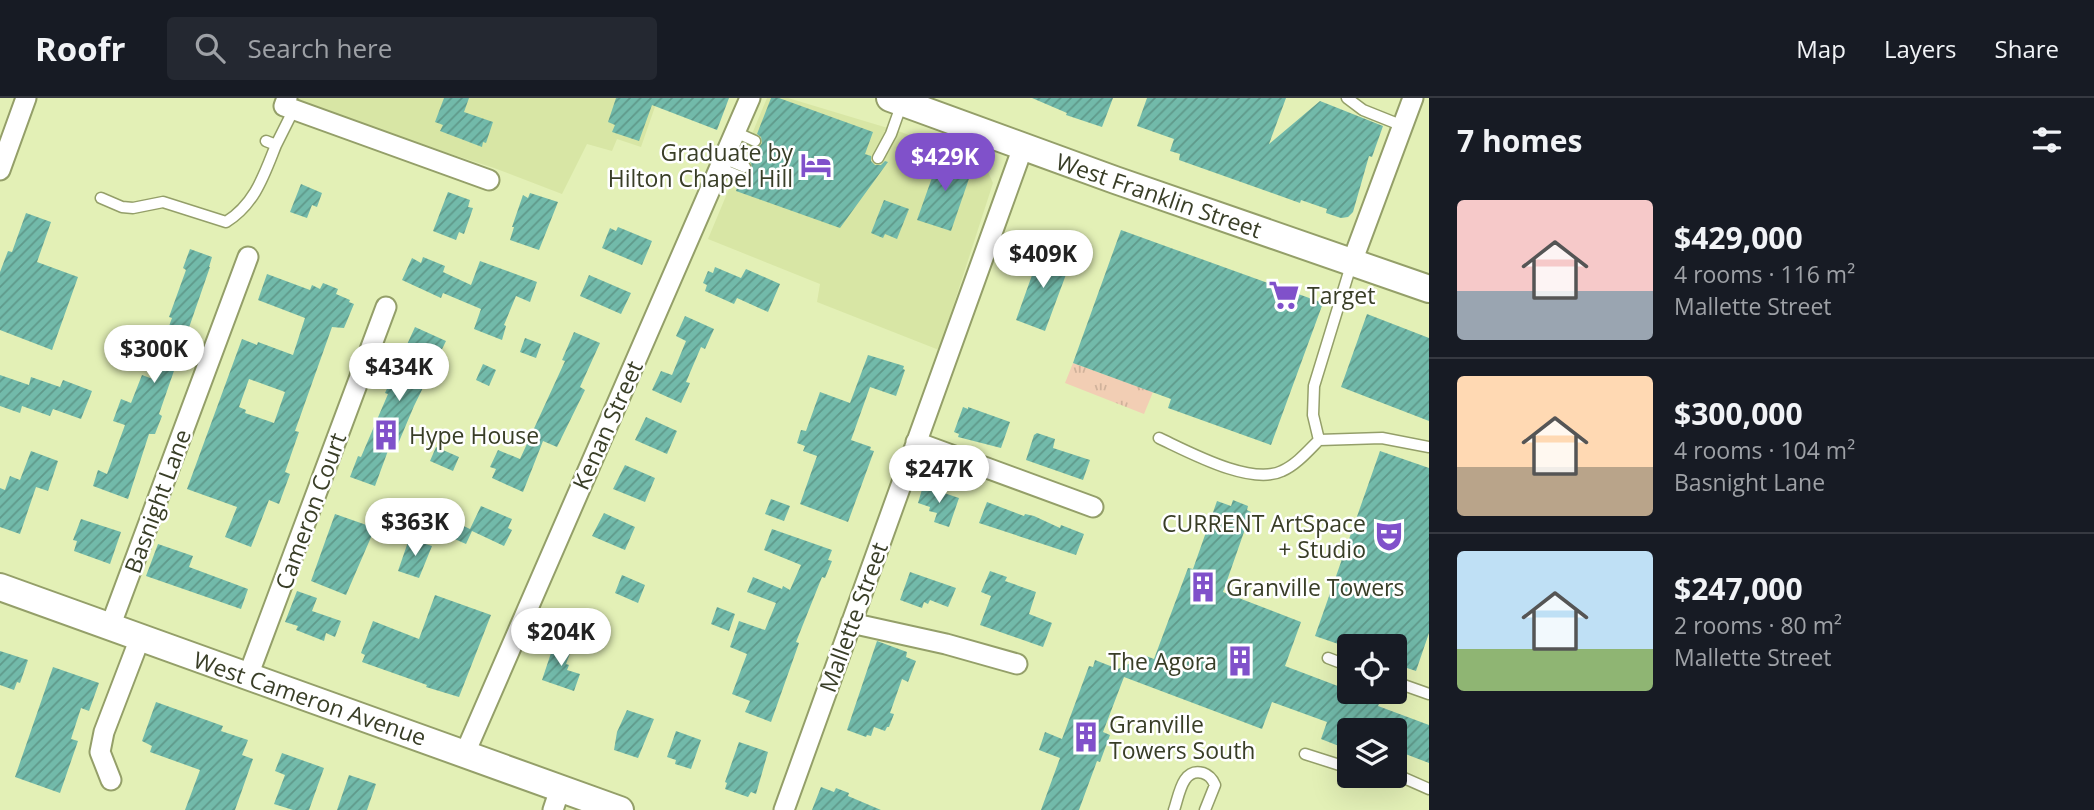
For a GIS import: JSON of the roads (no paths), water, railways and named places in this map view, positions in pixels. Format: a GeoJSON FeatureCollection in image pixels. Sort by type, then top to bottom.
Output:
{"type":"FeatureCollection","features":[{"type":"Feature","properties":{"kind":"street"},"geometry":{"type":"LineString","coordinates":[[0,170],[26,98]]}},
{"type":"Feature","properties":{"kind":"street","name":"Kenan Street"},"geometry":{"type":"LineString","coordinates":[[465,753],[750,98]]}},
{"type":"Feature","properties":{"kind":"street"},"geometry":{"type":"LineString","coordinates":[[1352,262],[1413,98]]}},
{"type":"Feature","properties":{"kind":"street","name":"West Franklin Street"},"geometry":{"type":"LineString","coordinates":[[896,100],[1429,289]]}},
{"type":"Feature","properties":{"kind":"street"},"geometry":{"type":"LineString","coordinates":[[288,104],[489,180]]}},
{"type":"Feature","properties":{"kind":"street","name":"Mallette Street"},"geometry":{"type":"LineString","coordinates":[[784,810],[1023,147]]}},
{"type":"Feature","properties":{"kind":"street","name":"Basnight Lane"},"geometry":{"type":"LineString","coordinates":[[110,627],[248,257]]}},
{"type":"Feature","properties":{"kind":"street","name":"Cameron Court"},"geometry":{"type":"LineString","coordinates":[[248,676],[386,307]]}},
{"type":"Feature","properties":{"kind":"street"},"geometry":{"type":"LineString","coordinates":[[916,442],[1093,507]]}},
{"type":"Feature","properties":{"kind":"street","name":"West Cameron Avenue"},"geometry":{"type":"LineString","coordinates":[[0,587],[465,753],[556,800],[620,810]]}},
{"type":"Feature","properties":{"kind":"street"},"geometry":{"type":"LineString","coordinates":[[851,623],[946,644],[1017,664]]}},
{"type":"Feature","properties":{"kind":"street"},"geometry":{"type":"LineString","coordinates":[[111,780],[100,752],[102,742],[140,638]]}},
{"type":"Feature","properties":{"kind":"lane"},"geometry":{"type":"LineString","coordinates":[[1347,98],[1363,110],[1403,126]]}},
{"type":"Feature","properties":{"kind":"lane"},"geometry":{"type":"LineString","coordinates":[[878,158],[891,134],[896,100]]}},
{"type":"Feature","properties":{"kind":"lane"},"geometry":{"type":"LineString","coordinates":[[101,198],[122,207],[133,208],[163,202],[226,222],[240,213],[257,191],[271,143],[288,104]]}},
{"type":"Feature","properties":{"kind":"lane"},"geometry":{"type":"LineString","coordinates":[[735,132],[755,141]]}},
{"type":"Feature","properties":{"kind":"lane"},"geometry":{"type":"LineString","coordinates":[[721,163],[743,172]]}},
{"type":"Feature","properties":{"kind":"lane"},"geometry":{"type":"LineString","coordinates":[[1319,440],[1313,415],[1314,386],[1352,262]]}},
{"type":"Feature","properties":{"kind":"lane"},"geometry":{"type":"LineString","coordinates":[[1160,438],[1204,459],[1264,475],[1273,475],[1289,468],[1319,440],[1382,438],[1429,447]]}},
{"type":"Feature","properties":{"kind":"lane"},"geometry":{"type":"LineString","coordinates":[[1328,658],[1337,661]]}},
{"type":"Feature","properties":{"kind":"lane"},"geometry":{"type":"LineString","coordinates":[[1407,686],[1429,694]]}},
{"type":"Feature","properties":{"kind":"lane"},"geometry":{"type":"LineString","coordinates":[[1305,754],[1337,764]]}},
{"type":"Feature","properties":{"kind":"lane"},"geometry":{"type":"LineString","coordinates":[[1174,810],[1186,777],[1191,772],[1199,772],[1212,778],[1215,785],[1205,810]]}},
{"type":"Feature","properties":{"kind":"lane"},"geometry":{"type":"LineString","coordinates":[[1407,779],[1429,789]]}},
{"type":"Feature","properties":{"kind":"place","name":"Graduate by Hilton Chapel Hill"},"geometry":{"type":"Point","coordinates":[816,165]}},
{"type":"Feature","properties":{"kind":"place","name":"Target"},"geometry":{"type":"Point","coordinates":[1284,295]}},
{"type":"Feature","properties":{"kind":"place","name":"Hype House"},"geometry":{"type":"Point","coordinates":[386,435]}},
{"type":"Feature","properties":{"kind":"place","name":"CURRENT ArtSpace + Studio"},"geometry":{"type":"Point","coordinates":[1389,536]}},
{"type":"Feature","properties":{"kind":"place","name":"Granville Towers"},"geometry":{"type":"Point","coordinates":[1203,587]}},
{"type":"Feature","properties":{"kind":"place","name":"The Agora"},"geometry":{"type":"Point","coordinates":[1240,661]}},
{"type":"Feature","properties":{"kind":"place","name":"Granville Towers South"},"geometry":{"type":"Point","coordinates":[1086,737]}}]}
